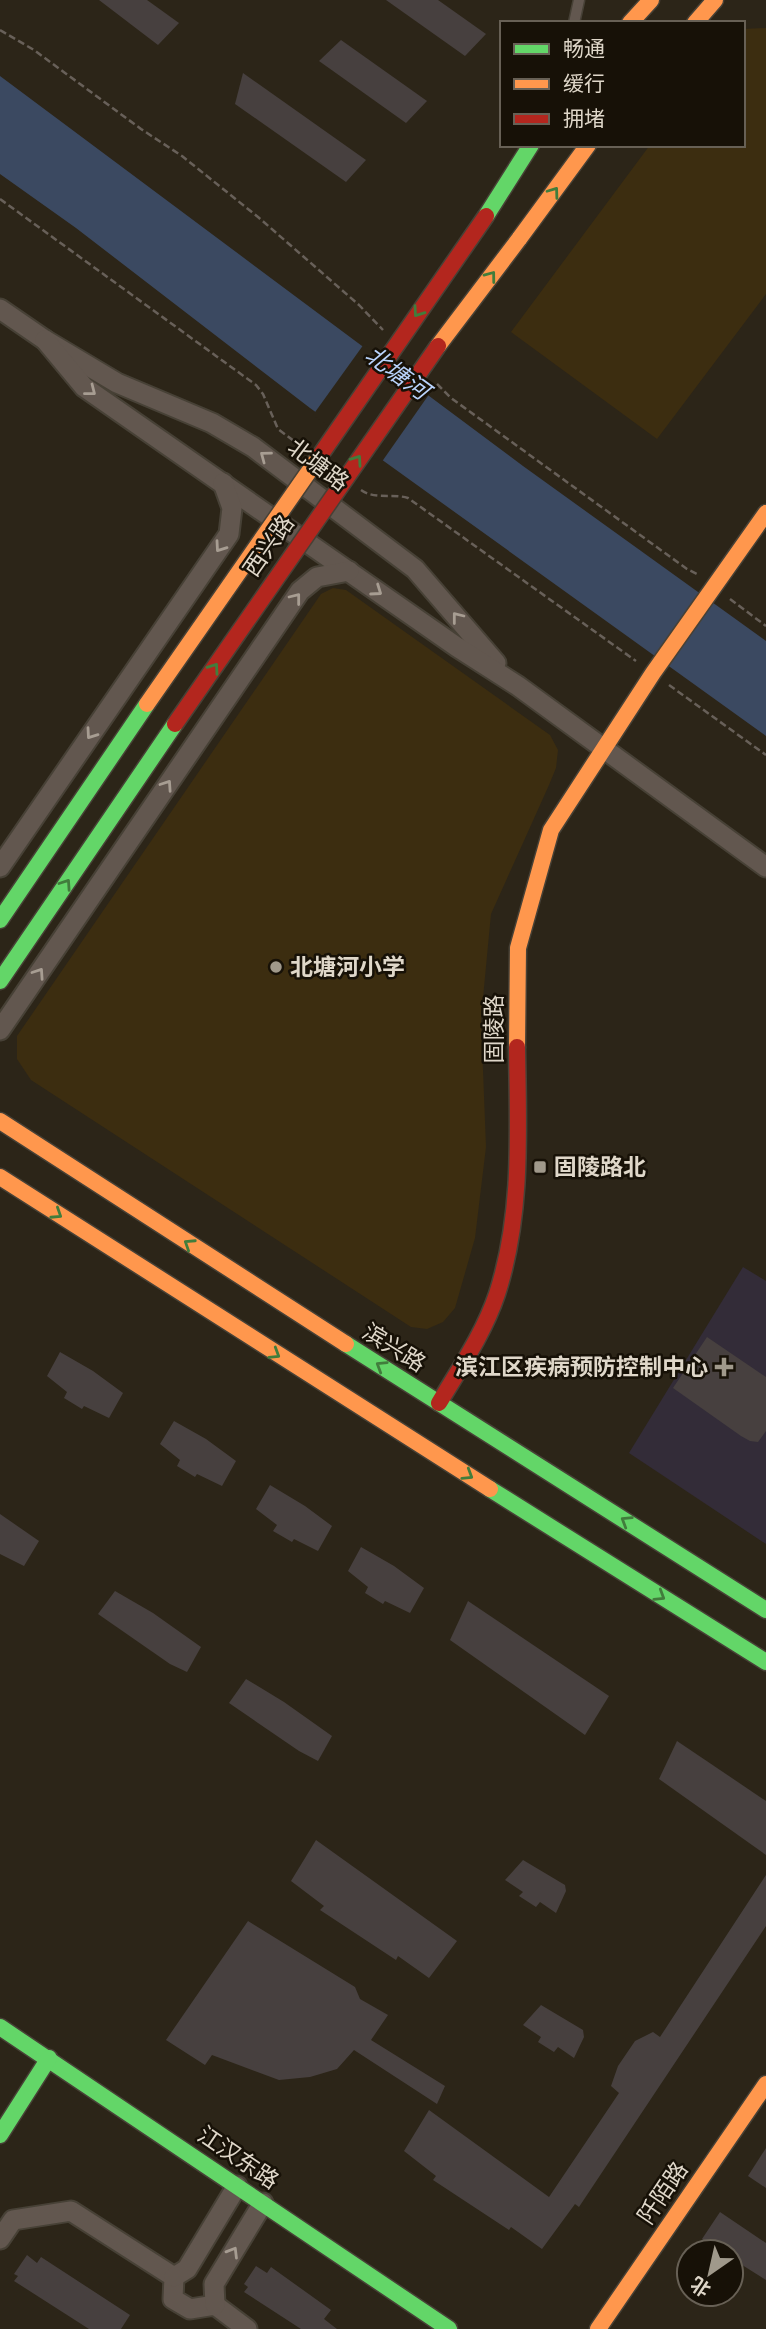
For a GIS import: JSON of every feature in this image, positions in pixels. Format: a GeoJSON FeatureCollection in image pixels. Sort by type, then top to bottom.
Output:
{"type":"FeatureCollection","features":[{"type":"Feature","properties":{"kind":"main road"},"geometry":{"type":"LineString","coordinates":[[633,21],[651,0]]}},
{"type":"Feature","properties":{"kind":"main road"},"geometry":{"type":"LineString","coordinates":[[697,21],[715,0]]}},
{"type":"Feature","properties":{"kind":"main road","name":"西兴路"},"geometry":{"type":"LineString","coordinates":[[0,920],[486,216],[530,147]]}},
{"type":"Feature","properties":{"kind":"main road","name":"西兴路"},"geometry":{"type":"LineString","coordinates":[[0,981],[424,364],[587,147]]}},
{"type":"Feature","properties":{"kind":"main road","name":"固陵路"},"geometry":{"type":"LineString","coordinates":[[439,1403],[471,1351],[497,1294],[511,1234],[519,1164],[516,1021],[518,948],[551,830],[653,673],[766,513]]}},
{"type":"Feature","properties":{"kind":"main road","name":"滨兴路"},"geometry":{"type":"LineString","coordinates":[[0,1121],[766,1610]]}},
{"type":"Feature","properties":{"kind":"main road"},"geometry":{"type":"LineString","coordinates":[[0,1177],[766,1662]]}},
{"type":"Feature","properties":{"kind":"main road","name":"江汉东路"},"geometry":{"type":"LineString","coordinates":[[0,2026],[449,2329]]}},
{"type":"Feature","properties":{"kind":"main road"},"geometry":{"type":"LineString","coordinates":[[0,2135],[49,2058]]}},
{"type":"Feature","properties":{"kind":"main road","name":"阡陌路"},"geometry":{"type":"LineString","coordinates":[[598,2329],[766,2084]]}},
{"type":"Feature","properties":{"kind":"street","name":"北塘路"},"geometry":{"type":"LineString","coordinates":[[0,309],[45,340],[117,383],[212,423],[253,447],[415,569],[441,597],[474,640],[519,687]]}},
{"type":"Feature","properties":{"kind":"street","name":"北塘路"},"geometry":{"type":"LineString","coordinates":[[45,340],[84,387],[519,687],[766,867]]}},
{"type":"Feature","properties":{"kind":"street","name":"西兴路"},"geometry":{"type":"LineString","coordinates":[[0,867],[229,534],[232,508],[223,483]]}},
{"type":"Feature","properties":{"kind":"street"},"geometry":{"type":"LineString","coordinates":[[0,1030],[300,591],[317,578],[349,571]]}},
{"type":"Feature","properties":{"kind":"street"},"geometry":{"type":"LineString","coordinates":[[174,2277],[187,2269],[237,2186]]}},
{"type":"Feature","properties":{"kind":"street"},"geometry":{"type":"LineString","coordinates":[[215,2305],[214,2284],[263,2203]]}},
{"type":"Feature","properties":{"kind":"street"},"geometry":{"type":"LineString","coordinates":[[0,2239],[13,2220],[71,2211],[174,2277]]}},
{"type":"Feature","properties":{"kind":"street"},"geometry":{"type":"LineString","coordinates":[[174,2277],[173,2300],[190,2309],[215,2305],[247,2329]]}},
{"type":"Feature","properties":{"kind":"lane"},"geometry":{"type":"LineString","coordinates":[[575,21],[579,0]]}},
{"type":"Feature","properties":{"kind":"path"},"geometry":{"type":"LineString","coordinates":[[653,673],[766,755]]}},
{"type":"Feature","properties":{"kind":"shaded area"},"geometry":{"type":"Polygon","coordinates":[[[766,28],[766,294],[657,439],[511,332],[649,147],[745,147],[745,29],[766,28]]]}},
{"type":"Feature","properties":{"kind":"shaded area","name":"北塘河小学"},"geometry":{"type":"Polygon","coordinates":[[[333,588],[346,590],[550,735],[558,750],[556,768],[491,914],[481,1019],[486,1147],[475,1238],[455,1308],[443,1322],[427,1329],[411,1327],[31,1080],[17,1059],[17,1036],[321,594],[333,588]]]}},
{"type":"Feature","properties":{"kind":"shaded area","name":"滨江区疾病预防控制中心"},"geometry":{"type":"Polygon","coordinates":[[[743,1267],[766,1281],[766,1544],[629,1453],[743,1267]]]}},
{"type":"Feature","properties":{"kind":"water","name":"北塘河"},"geometry":{"type":"Polygon","coordinates":[[[0,76],[523,466],[766,641],[766,736],[310,408],[76,228],[0,174],[0,76]]]}},
{"type":"Feature","properties":{"kind":"pier"},"geometry":{"type":"Polygon","coordinates":[[[364,344],[430,393],[381,463],[313,415],[364,344]]]}},
{"type":"Feature","properties":{"kind":"building"},"geometry":{"type":"Polygon","coordinates":[[[99,0],[147,0],[179,23],[158,45],[99,0]]]}},
{"type":"Feature","properties":{"kind":"building"},"geometry":{"type":"Polygon","coordinates":[[[386,0],[438,0],[486,34],[465,56],[386,0]]]}},
{"type":"Feature","properties":{"kind":"building"},"geometry":{"type":"Polygon","coordinates":[[[341,40],[427,101],[406,123],[319,61],[341,40]]]}},
{"type":"Feature","properties":{"kind":"building"},"geometry":{"type":"Polygon","coordinates":[[[243,73],[366,160],[346,182],[235,104],[243,73]]]}},
{"type":"Feature","properties":{"kind":"building","name":"滨江区疾病预防控制中心"},"geometry":{"type":"Polygon","coordinates":[[[707,1337],[766,1377],[766,1431],[758,1442],[741,1436],[673,1388],[707,1337]]]}},
{"type":"Feature","properties":{"kind":"building"},"geometry":{"type":"Polygon","coordinates":[[[60,1352],[123,1393],[109,1418],[84,1406],[82,1409],[64,1398],[67,1392],[47,1376],[60,1352]]]}},
{"type":"Feature","properties":{"kind":"building"},"geometry":{"type":"Polygon","coordinates":[[[174,1421],[206,1439],[236,1461],[222,1486],[197,1474],[195,1477],[177,1466],[180,1460],[160,1444],[174,1421]]]}},
{"type":"Feature","properties":{"kind":"building"},"geometry":{"type":"Polygon","coordinates":[[[270,1485],[332,1526],[318,1551],[294,1539],[292,1542],[273,1531],[277,1525],[256,1509],[270,1485]]]}},
{"type":"Feature","properties":{"kind":"building"},"geometry":{"type":"Polygon","coordinates":[[[0,1514],[39,1541],[24,1566],[0,1554],[0,1514]]]}},
{"type":"Feature","properties":{"kind":"building"},"geometry":{"type":"Polygon","coordinates":[[[361,1547],[424,1588],[410,1613],[385,1601],[383,1604],[365,1593],[368,1587],[348,1571],[361,1547]]]}},
{"type":"Feature","properties":{"kind":"building"},"geometry":{"type":"Polygon","coordinates":[[[115,1591],[153,1613],[201,1647],[187,1672],[170,1664],[98,1614],[115,1591]]]}},
{"type":"Feature","properties":{"kind":"building"},"geometry":{"type":"Polygon","coordinates":[[[468,1601],[609,1696],[585,1735],[450,1640],[468,1601]]]}},
{"type":"Feature","properties":{"kind":"building"},"geometry":{"type":"Polygon","coordinates":[[[246,1679],[332,1736],[318,1761],[229,1703],[246,1679]]]}},
{"type":"Feature","properties":{"kind":"building"},"geometry":{"type":"Polygon","coordinates":[[[677,1741],[766,1801],[766,1855],[659,1779],[677,1741]]]}},
{"type":"Feature","properties":{"kind":"building"},"geometry":{"type":"Polygon","coordinates":[[[316,1840],[457,1941],[429,1978],[398,1956],[396,1960],[320,1910],[324,1906],[291,1881],[316,1840]]]}},
{"type":"Feature","properties":{"kind":"building"},"geometry":{"type":"Polygon","coordinates":[[[523,1860],[565,1885],[566,1891],[556,1913],[540,1902],[536,1907],[519,1896],[523,1892],[505,1880],[523,1860]]]}},
{"type":"Feature","properties":{"kind":"building"},"geometry":{"type":"Polygon","coordinates":[[[766,1875],[766,1926],[579,2207],[575,2204],[542,2249],[433,2180],[436,2176],[404,2151],[429,2110],[549,2197],[619,2093],[611,2086],[618,2066],[635,2041],[653,2032],[660,2037],[766,1875]]]}},
{"type":"Feature","properties":{"kind":"building"},"geometry":{"type":"Polygon","coordinates":[[[248,1921],[355,1987],[360,1999],[388,2015],[371,2040],[445,2086],[437,2104],[354,2050],[337,2069],[310,2077],[279,2080],[212,2055],[205,2065],[166,2040],[248,1921]]]}},
{"type":"Feature","properties":{"kind":"building"},"geometry":{"type":"Polygon","coordinates":[[[541,2005],[583,2030],[584,2037],[574,2058],[558,2047],[554,2052],[538,2042],[541,2037],[523,2025],[541,2005]]]}},
{"type":"Feature","properties":{"kind":"building"},"geometry":{"type":"Polygon","coordinates":[[[766,2148],[766,2188],[748,2176],[766,2148]]]}},
{"type":"Feature","properties":{"kind":"building"},"geometry":{"type":"Polygon","coordinates":[[[720,2212],[766,2243],[766,2280],[745,2267],[745,2238],[703,2238],[720,2212]]]}},
{"type":"Feature","properties":{"kind":"building"},"geometry":{"type":"Polygon","coordinates":[[[27,2255],[37,2263],[41,2257],[130,2315],[121,2329],[89,2329],[14,2281],[18,2276],[14,2274],[27,2255]]]}},
{"type":"Feature","properties":{"kind":"building"},"geometry":{"type":"Polygon","coordinates":[[[256,2266],[267,2273],[271,2267],[331,2310],[324,2319],[337,2329],[301,2329],[244,2292],[248,2287],[244,2284],[256,2266]]]}},
{"type":"Feature","properties":{"kind":"traffic: fast"},"geometry":{"type":"LineString","coordinates":[[486,216],[530,147]]}},
{"type":"Feature","properties":{"kind":"traffic: fast"},"geometry":{"type":"LineString","coordinates":[[0,920],[147,704]]}},
{"type":"Feature","properties":{"kind":"traffic: fast"},"geometry":{"type":"LineString","coordinates":[[0,981],[175,724]]}},
{"type":"Feature","properties":{"kind":"traffic: fast"},"geometry":{"type":"LineString","coordinates":[[346,1344],[766,1610]]}},
{"type":"Feature","properties":{"kind":"traffic: fast"},"geometry":{"type":"LineString","coordinates":[[490,1489],[766,1662]]}},
{"type":"Feature","properties":{"kind":"traffic: fast"},"geometry":{"type":"LineString","coordinates":[[0,2027],[449,2329]]}},
{"type":"Feature","properties":{"kind":"traffic: fast"},"geometry":{"type":"LineString","coordinates":[[0,2135],[49,2058]]}},
{"type":"Feature","properties":{"kind":"traffic: slow"},"geometry":{"type":"LineString","coordinates":[[632,21],[651,0]]}},
{"type":"Feature","properties":{"kind":"traffic: slow"},"geometry":{"type":"LineString","coordinates":[[697,21],[715,0]]}},
{"type":"Feature","properties":{"kind":"traffic: slow"},"geometry":{"type":"LineString","coordinates":[[519,239],[587,147]]}},
{"type":"Feature","properties":{"kind":"traffic: slow"},"geometry":{"type":"LineString","coordinates":[[438,346],[519,239]]}},
{"type":"Feature","properties":{"kind":"traffic: slow"},"geometry":{"type":"LineString","coordinates":[[147,704],[319,457]]}},
{"type":"Feature","properties":{"kind":"traffic: slow"},"geometry":{"type":"LineString","coordinates":[[517,1047],[518,948],[551,830],[653,673],[766,513]]}},
{"type":"Feature","properties":{"kind":"traffic: slow"},"geometry":{"type":"LineString","coordinates":[[0,1121],[346,1344]]}},
{"type":"Feature","properties":{"kind":"traffic: slow"},"geometry":{"type":"LineString","coordinates":[[0,1177],[490,1489]]}},
{"type":"Feature","properties":{"kind":"traffic: slow"},"geometry":{"type":"LineString","coordinates":[[598,2329],[766,2084]]}},
{"type":"Feature","properties":{"kind":"traffic: jam"},"geometry":{"type":"LineString","coordinates":[[319,457],[486,216]]}},
{"type":"Feature","properties":{"kind":"traffic: jam"},"geometry":{"type":"LineString","coordinates":[[175,724],[438,346]]}},
{"type":"Feature","properties":{"kind":"traffic: jam"},"geometry":{"type":"LineString","coordinates":[[439,1403],[485,1323],[505,1264],[517,1171],[517,1047]]}},
{"type":"Feature","properties":{"kind":"place","name":"北塘河小学"},"geometry":{"type":"Point","coordinates":[276,967]}},
{"type":"Feature","properties":{"kind":"place","name":"固陵路北"},"geometry":{"type":"Point","coordinates":[540,1167]}},
{"type":"Feature","properties":{"kind":"place","name":"滨江区疾病预防控制中心"},"geometry":{"type":"Point","coordinates":[724,1367]}}]}
